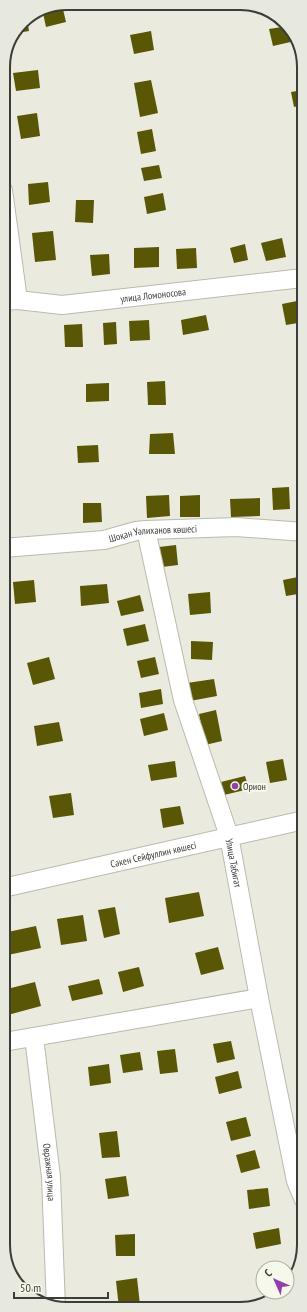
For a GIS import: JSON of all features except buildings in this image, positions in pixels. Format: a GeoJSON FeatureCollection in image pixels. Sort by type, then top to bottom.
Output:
{"type":"FeatureCollection","features":[{"type":"Feature","properties":{"kind":"street","name":"улица Ломоносова"},"geometry":{"type":"LineString","coordinates":[[11,301],[62,305],[297,279]]}},
{"type":"Feature","properties":{"kind":"street"},"geometry":{"type":"LineString","coordinates":[[10,287],[11,301]]}},
{"type":"Feature","properties":{"kind":"street","name":"Шоқан Уәлиханов көшесі"},"geometry":{"type":"LineString","coordinates":[[10,547],[104,540],[136,531],[146,530],[236,527],[297,531]]}},
{"type":"Feature","properties":{"kind":"street","name":"Улица Табигат"},"geometry":{"type":"LineString","coordinates":[[146,530],[183,700],[229,836],[259,998],[297,1182]]}},
{"type":"Feature","properties":{"kind":"street","name":"Сәкен Сейфуллин көшесі"},"geometry":{"type":"LineString","coordinates":[[10,886],[297,821]]}},
{"type":"Feature","properties":{"kind":"street"},"geometry":{"type":"LineString","coordinates":[[10,1041],[259,998]]}},
{"type":"Feature","properties":{"kind":"street","name":"Овражная улица"},"geometry":{"type":"LineString","coordinates":[[34,1037],[51,1177],[56,1301]]}},
{"type":"Feature","properties":{"kind":"place","name":"Орион"},"geometry":{"type":"Point","coordinates":[235,786]}}]}
